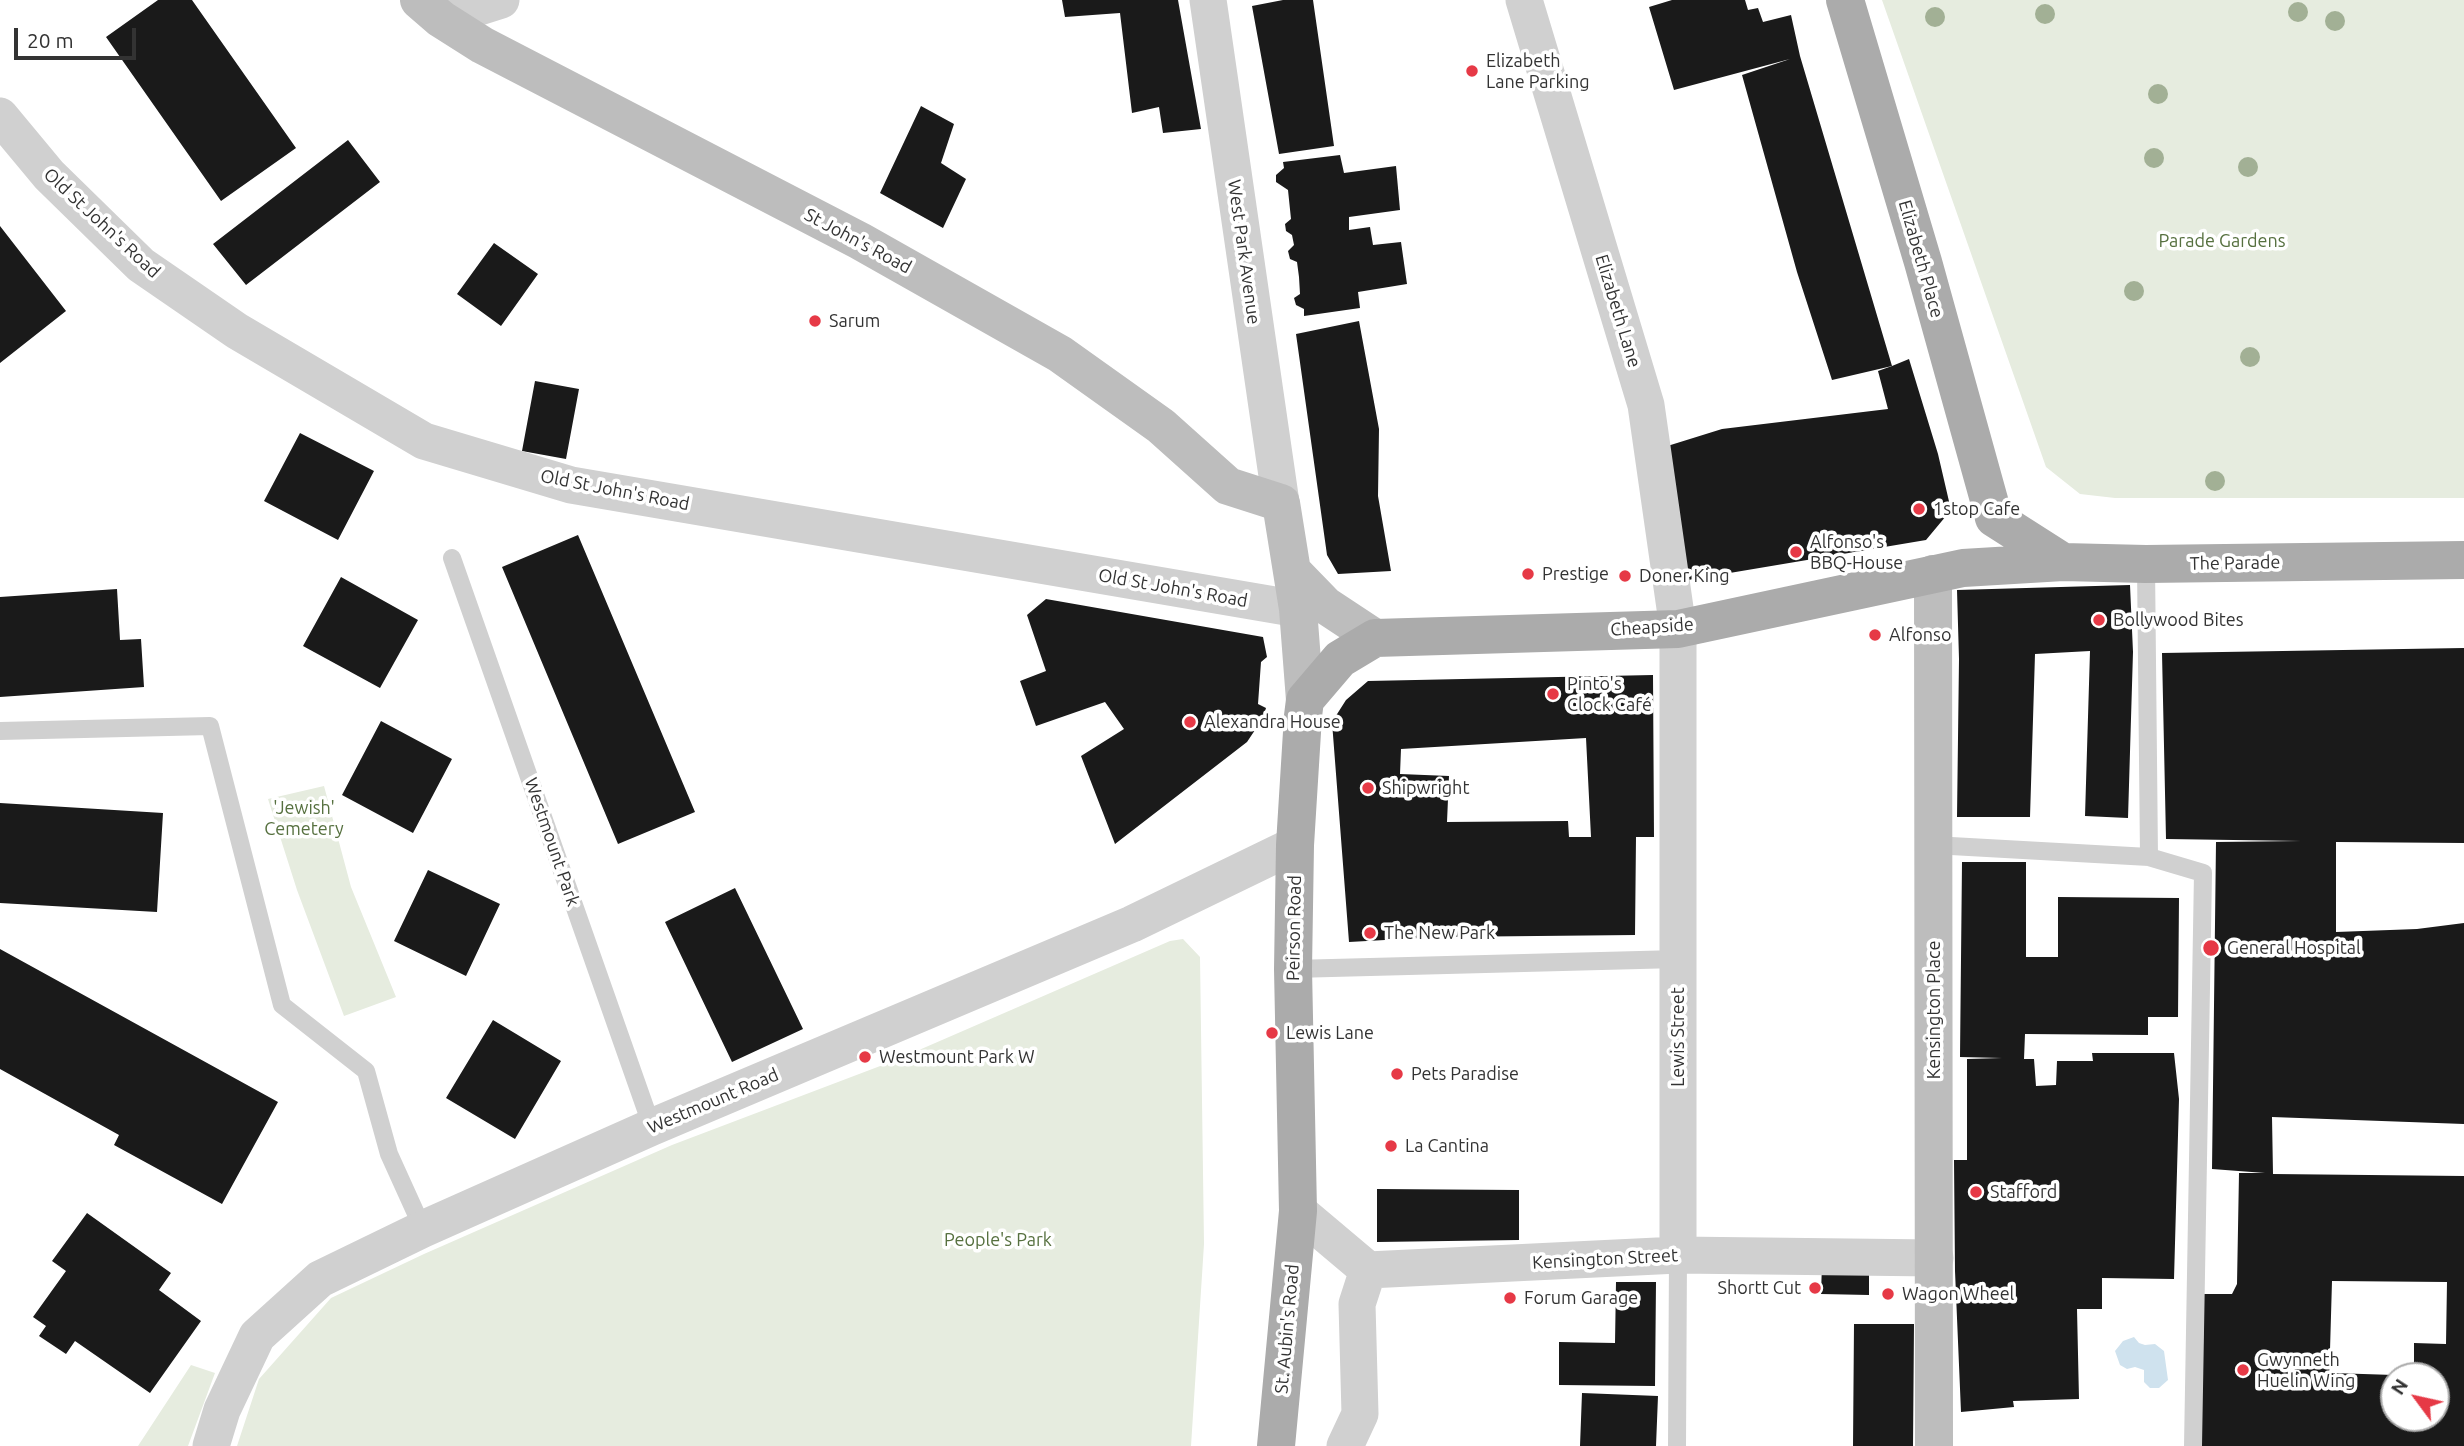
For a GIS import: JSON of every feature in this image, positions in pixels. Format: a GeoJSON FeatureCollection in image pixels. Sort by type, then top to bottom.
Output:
{"type":"FeatureCollection","features":[{"type":"Feature","properties":{"kind":"main road","name":"Elizabeth Place"},"geometry":{"type":"LineString","coordinates":[[1845,0],[1923,262],[1994,518]]}},
{"type":"Feature","properties":{"kind":"main road","name":"St John's Road"},"geometry":{"type":"LineString","coordinates":[[430,9],[494,51],[860,241],[1060,354],[1161,426],[1228,486],[1281,503]]}},
{"type":"Feature","properties":{"kind":"main road"},"geometry":{"type":"LineString","coordinates":[[1281,503],[1298,609],[1305,700]]}},
{"type":"Feature","properties":{"kind":"main road"},"geometry":{"type":"LineString","coordinates":[[1948,571],[1994,518],[2063,562]]}},
{"type":"Feature","properties":{"kind":"main road","name":"The Parade"},"geometry":{"type":"LineString","coordinates":[[2006,565],[2063,562],[2146,564],[2464,560]]}},
{"type":"Feature","properties":{"kind":"main road","name":"Cheapside"},"geometry":{"type":"LineString","coordinates":[[1374,638],[1678,629],[1948,571],[2006,565]]}},
{"type":"Feature","properties":{"kind":"main road"},"geometry":{"type":"LineString","coordinates":[[1292,571],[1325,605],[1374,638],[1340,659],[1305,700]]}},
{"type":"Feature","properties":{"kind":"main road","name":"Kensington Place"},"geometry":{"type":"LineString","coordinates":[[1934,1446],[1933,845],[1948,571]]}},
{"type":"Feature","properties":{"kind":"main road","name":"Peirson Road"},"geometry":{"type":"LineString","coordinates":[[1298,1211],[1293,969],[1295,845],[1305,700]]}},
{"type":"Feature","properties":{"kind":"main road","name":"St. Aubin's Road"},"geometry":{"type":"LineString","coordinates":[[1276,1446],[1298,1211]]}},
{"type":"Feature","properties":{"kind":"street"},"geometry":{"type":"LineString","coordinates":[[430,9],[501,0]]}},
{"type":"Feature","properties":{"kind":"street","name":"West Park Avenue"},"geometry":{"type":"LineString","coordinates":[[1208,0],[1281,503]]}},
{"type":"Feature","properties":{"kind":"street","name":"Elizabeth Lane"},"geometry":{"type":"LineString","coordinates":[[1524,0],[1646,405],[1678,629]]}},
{"type":"Feature","properties":{"kind":"street","name":"Old St John's Road"},"geometry":{"type":"LineString","coordinates":[[0,116],[50,176],[141,265],[237,331],[424,441],[571,485],[1298,609]]}},
{"type":"Feature","properties":{"kind":"street","name":"Lewis Street"},"geometry":{"type":"LineString","coordinates":[[1678,629],[1678,1255]]}},
{"type":"Feature","properties":{"kind":"street","name":"Westmount Road"},"geometry":{"type":"LineString","coordinates":[[211,1446],[222,1410],[257,1336],[320,1279],[423,1229],[652,1127],[1132,924],[1295,845]]}},
{"type":"Feature","properties":{"kind":"street"},"geometry":{"type":"LineString","coordinates":[[1298,1211],[1368,1270],[1357,1304],[1360,1414],[1345,1446]]}},
{"type":"Feature","properties":{"kind":"street","name":"Kensington Street"},"geometry":{"type":"LineString","coordinates":[[1368,1270],[1678,1255],[1935,1258]]}},
{"type":"Feature","properties":{"kind":"lane","name":"Westmount Park"},"geometry":{"type":"LineString","coordinates":[[452,558],[652,1127]]}},
{"type":"Feature","properties":{"kind":"lane"},"geometry":{"type":"LineString","coordinates":[[2146,564],[2149,857]]}},
{"type":"Feature","properties":{"kind":"lane"},"geometry":{"type":"LineString","coordinates":[[0,731],[210,726],[282,1005],[366,1071],[389,1154],[423,1229]]}},
{"type":"Feature","properties":{"kind":"lane"},"geometry":{"type":"LineString","coordinates":[[1933,845],[2149,857],[2203,873],[2193,1446]]}},
{"type":"Feature","properties":{"kind":"lane"},"geometry":{"type":"LineString","coordinates":[[1293,969],[1678,959]]}},
{"type":"Feature","properties":{"kind":"lane","name":"Lewis Street"},"geometry":{"type":"LineString","coordinates":[[1677,1446],[1678,1255]]}},
{"type":"Feature","properties":{"kind":"green space","name":"Parade Gardens"},"geometry":{"type":"Polygon","coordinates":[[[1882,0],[2464,0],[2464,498],[2115,498],[2080,494],[2046,467],[1882,0]]]}},
{"type":"Feature","properties":{"kind":"green space","name":"'Jewish' Cemetery"},"geometry":{"type":"Polygon","coordinates":[[[324,786],[351,887],[396,997],[344,1016],[297,890],[268,799],[324,786]]]}},
{"type":"Feature","properties":{"kind":"green space","name":"People's Park"},"geometry":{"type":"Polygon","coordinates":[[[1183,939],[1200,957],[1204,1244],[1191,1446],[237,1446],[259,1379],[331,1298],[672,1145],[896,1060],[1170,941],[1183,939]]]}},
{"type":"Feature","properties":{"kind":"green space"},"geometry":{"type":"Polygon","coordinates":[[[191,1365],[215,1373],[188,1446],[138,1446],[191,1365]]]}},
{"type":"Feature","properties":{"kind":"water"},"geometry":{"type":"Polygon","coordinates":[[[2134,1337],[2139,1343],[2155,1344],[2164,1351],[2168,1380],[2159,1388],[2150,1388],[2144,1382],[2144,1370],[2135,1367],[2127,1369],[2120,1365],[2115,1351],[2123,1341],[2134,1337]]]}},
{"type":"Feature","properties":{"kind":"building"},"geometry":{"type":"Polygon","coordinates":[[[158,0],[192,0],[296,148],[221,201],[106,37],[158,0]]]}},
{"type":"Feature","properties":{"kind":"building"},"geometry":{"type":"Polygon","coordinates":[[[1062,0],[1178,0],[1201,129],[1163,133],[1159,107],[1132,113],[1120,13],[1065,17],[1062,0]]]}},
{"type":"Feature","properties":{"kind":"building"},"geometry":{"type":"Polygon","coordinates":[[[1283,0],[1313,0],[1334,146],[1279,154],[1252,6],[1283,0]]]}},
{"type":"Feature","properties":{"kind":"building"},"geometry":{"type":"Polygon","coordinates":[[[1672,0],[1745,0],[1748,10],[1758,8],[1763,22],[1791,15],[1800,56],[1892,366],[1832,380],[1797,272],[1742,75],[1790,59],[1674,90],[1649,7],[1672,0]]]}},
{"type":"Feature","properties":{"kind":"building"},"geometry":{"type":"Polygon","coordinates":[[[921,106],[954,124],[941,163],[966,179],[943,228],[880,193],[921,106]]]}},
{"type":"Feature","properties":{"kind":"building"},"geometry":{"type":"Polygon","coordinates":[[[348,140],[380,182],[246,285],[213,244],[348,140]]]}},
{"type":"Feature","properties":{"kind":"building"},"geometry":{"type":"Polygon","coordinates":[[[1340,155],[1344,173],[1396,166],[1400,210],[1349,217],[1349,230],[1370,227],[1373,245],[1401,242],[1407,284],[1358,292],[1360,308],[1304,316],[1304,309],[1296,305],[1294,298],[1300,294],[1297,262],[1290,259],[1288,251],[1294,245],[1292,235],[1286,231],[1285,224],[1291,219],[1288,190],[1276,182],[1276,175],[1284,168],[1283,162],[1340,155]]]}},
{"type":"Feature","properties":{"kind":"building"},"geometry":{"type":"Polygon","coordinates":[[[0,226],[66,311],[0,363],[0,226]]]}},
{"type":"Feature","properties":{"kind":"building"},"geometry":{"type":"Polygon","coordinates":[[[494,243],[538,274],[501,326],[457,294],[494,243]]]}},
{"type":"Feature","properties":{"kind":"building"},"geometry":{"type":"Polygon","coordinates":[[[1359,321],[1379,429],[1378,496],[1391,571],[1338,574],[1327,555],[1296,334],[1359,321]]]}},
{"type":"Feature","properties":{"kind":"building"},"geometry":{"type":"Polygon","coordinates":[[[1909,359],[1938,454],[1951,510],[1926,540],[1682,581],[1661,448],[1722,429],[1888,409],[1878,371],[1909,359]]]}},
{"type":"Feature","properties":{"kind":"building"},"geometry":{"type":"Polygon","coordinates":[[[535,381],[579,389],[566,459],[522,451],[535,381]]]}},
{"type":"Feature","properties":{"kind":"building"},"geometry":{"type":"Polygon","coordinates":[[[300,433],[374,471],[338,540],[264,501],[300,433]]]}},
{"type":"Feature","properties":{"kind":"building"},"geometry":{"type":"Polygon","coordinates":[[[578,535],[695,812],[618,844],[502,567],[578,535]]]}},
{"type":"Feature","properties":{"kind":"building"},"geometry":{"type":"Polygon","coordinates":[[[341,577],[418,620],[380,688],[303,646],[341,577]]]}},
{"type":"Feature","properties":{"kind":"building"},"geometry":{"type":"Polygon","coordinates":[[[2130,585],[2133,652],[2128,818],[2085,816],[2090,651],[2035,654],[2030,817],[1957,817],[1957,590],[2130,585]]]}},
{"type":"Feature","properties":{"kind":"building"},"geometry":{"type":"Polygon","coordinates":[[[117,589],[120,640],[141,639],[144,687],[0,697],[0,597],[117,589]]]}},
{"type":"Feature","properties":{"kind":"building","name":"Alexandra House"},"geometry":{"type":"Polygon","coordinates":[[[1046,599],[1263,637],[1267,657],[1261,662],[1258,704],[1266,708],[1263,718],[1247,742],[1115,844],[1081,756],[1124,729],[1105,702],[1036,726],[1020,681],[1046,671],[1027,615],[1046,599]]]}},
{"type":"Feature","properties":{"kind":"building"},"geometry":{"type":"Polygon","coordinates":[[[2464,648],[2464,843],[2336,842],[2336,932],[2417,929],[2464,923],[2464,1124],[2272,1117],[2273,1174],[2464,1176],[2464,1446],[2201,1446],[2204,1294],[2232,1294],[2237,1284],[2239,1173],[2265,1173],[2212,1169],[2216,842],[2301,841],[2166,839],[2162,653],[2464,648]],[[2332,1281],[2329,1385],[2332,1385],[2332,1373],[2380,1375],[2380,1432],[2450,1432],[2450,1362],[2414,1362],[2414,1343],[2446,1344],[2447,1282],[2332,1281]]]}},
{"type":"Feature","properties":{"kind":"building"},"geometry":{"type":"Polygon","coordinates":[[[1653,675],[1654,837],[1636,837],[1635,935],[1439,937],[1349,942],[1332,722],[1346,700],[1368,681],[1653,675]],[[1586,738],[1401,749],[1400,774],[1449,776],[1447,822],[1568,821],[1569,837],[1591,837],[1586,738]]]}},
{"type":"Feature","properties":{"kind":"building"},"geometry":{"type":"Polygon","coordinates":[[[381,721],[452,759],[413,833],[342,795],[381,721]]]}},
{"type":"Feature","properties":{"kind":"building"},"geometry":{"type":"Polygon","coordinates":[[[0,803],[163,813],[157,912],[0,903],[0,803]]]}},
{"type":"Feature","properties":{"kind":"building"},"geometry":{"type":"Polygon","coordinates":[[[1962,862],[2026,862],[2026,957],[2058,957],[2058,897],[2179,898],[2178,1017],[2148,1017],[2148,1035],[2025,1034],[2024,1059],[2034,1059],[2036,1086],[2056,1085],[2057,1061],[2093,1061],[2092,1053],[2174,1053],[2179,1099],[2174,1279],[2102,1278],[2102,1309],[2077,1309],[2079,1399],[2013,1401],[2014,1407],[1961,1412],[1954,1160],[1967,1160],[1967,1059],[2002,1058],[1960,1057],[1962,862]]]}},
{"type":"Feature","properties":{"kind":"building"},"geometry":{"type":"Polygon","coordinates":[[[428,870],[500,904],[466,976],[394,941],[428,870]]]}},
{"type":"Feature","properties":{"kind":"building"},"geometry":{"type":"Polygon","coordinates":[[[735,888],[803,1029],[732,1062],[665,922],[735,888]]]}},
{"type":"Feature","properties":{"kind":"building"},"geometry":{"type":"Polygon","coordinates":[[[0,949],[278,1102],[222,1204],[114,1145],[119,1135],[0,1069],[0,949]]]}},
{"type":"Feature","properties":{"kind":"building"},"geometry":{"type":"Polygon","coordinates":[[[493,1020],[561,1061],[515,1139],[446,1098],[493,1020]]]}},
{"type":"Feature","properties":{"kind":"building"},"geometry":{"type":"Polygon","coordinates":[[[1377,1189],[1519,1190],[1519,1240],[1377,1242],[1377,1189]]]}},
{"type":"Feature","properties":{"kind":"building"},"geometry":{"type":"Polygon","coordinates":[[[87,1213],[171,1273],[159,1290],[201,1321],[150,1393],[75,1341],[66,1354],[39,1336],[46,1326],[33,1317],[66,1271],[52,1261],[87,1213]]]}},
{"type":"Feature","properties":{"kind":"building"},"geometry":{"type":"Polygon","coordinates":[[[1822,1264],[1869,1265],[1869,1295],[1821,1294],[1822,1264]]]}},
{"type":"Feature","properties":{"kind":"building"},"geometry":{"type":"Polygon","coordinates":[[[1616,1282],[1656,1282],[1655,1386],[1559,1385],[1559,1342],[1615,1343],[1616,1282]]]}},
{"type":"Feature","properties":{"kind":"building"},"geometry":{"type":"Polygon","coordinates":[[[1854,1324],[1914,1324],[1913,1446],[1853,1446],[1854,1324]]]}},
{"type":"Feature","properties":{"kind":"building"},"geometry":{"type":"Polygon","coordinates":[[[1582,1393],[1658,1396],[1656,1446],[1580,1446],[1582,1393]]]}},
{"type":"Feature","properties":{"kind":"place","name":"Elizabeth Lane Parking"},"geometry":{"type":"Point","coordinates":[1472,71]}},
{"type":"Feature","properties":{"kind":"place","name":"Sarum"},"geometry":{"type":"Point","coordinates":[815,321]}},
{"type":"Feature","properties":{"kind":"place","name":"1stop Cafe"},"geometry":{"type":"Point","coordinates":[1919,509]}},
{"type":"Feature","properties":{"kind":"place","name":"Alfonso's BBQ-House"},"geometry":{"type":"Point","coordinates":[1796,552]}},
{"type":"Feature","properties":{"kind":"place","name":"Prestige"},"geometry":{"type":"Point","coordinates":[1528,574]}},
{"type":"Feature","properties":{"kind":"place","name":"Doner King"},"geometry":{"type":"Point","coordinates":[1625,576]}},
{"type":"Feature","properties":{"kind":"place","name":"Bollywood Bites"},"geometry":{"type":"Point","coordinates":[2099,620]}},
{"type":"Feature","properties":{"kind":"place","name":"Alfonso"},"geometry":{"type":"Point","coordinates":[1875,635]}},
{"type":"Feature","properties":{"kind":"place","name":"Pinto's Clock Café"},"geometry":{"type":"Point","coordinates":[1553,694]}},
{"type":"Feature","properties":{"kind":"place","name":"Alexandra House"},"geometry":{"type":"Point","coordinates":[1190,722]}},
{"type":"Feature","properties":{"kind":"place","name":"Shipwright"},"geometry":{"type":"Point","coordinates":[1368,788]}},
{"type":"Feature","properties":{"kind":"place","name":"The New Park"},"geometry":{"type":"Point","coordinates":[1370,933]}},
{"type":"Feature","properties":{"kind":"place","name":"General Hospital"},"geometry":{"type":"Point","coordinates":[2211,948]}},
{"type":"Feature","properties":{"kind":"place","name":"Lewis Lane"},"geometry":{"type":"Point","coordinates":[1272,1033]}},
{"type":"Feature","properties":{"kind":"place","name":"Westmount Park W"},"geometry":{"type":"Point","coordinates":[865,1057]}},
{"type":"Feature","properties":{"kind":"place","name":"Pets Paradise"},"geometry":{"type":"Point","coordinates":[1397,1074]}},
{"type":"Feature","properties":{"kind":"place","name":"La Cantina"},"geometry":{"type":"Point","coordinates":[1391,1146]}},
{"type":"Feature","properties":{"kind":"place","name":"Stafford"},"geometry":{"type":"Point","coordinates":[1976,1192]}},
{"type":"Feature","properties":{"kind":"place","name":"Shortt Cut"},"geometry":{"type":"Point","coordinates":[1815,1288]}},
{"type":"Feature","properties":{"kind":"place","name":"Wagon Wheel"},"geometry":{"type":"Point","coordinates":[1888,1294]}},
{"type":"Feature","properties":{"kind":"place","name":"Forum Garage"},"geometry":{"type":"Point","coordinates":[1510,1298]}},
{"type":"Feature","properties":{"kind":"place","name":"Gwynneth Huelin Wing"},"geometry":{"type":"Point","coordinates":[2243,1370]}}]}
